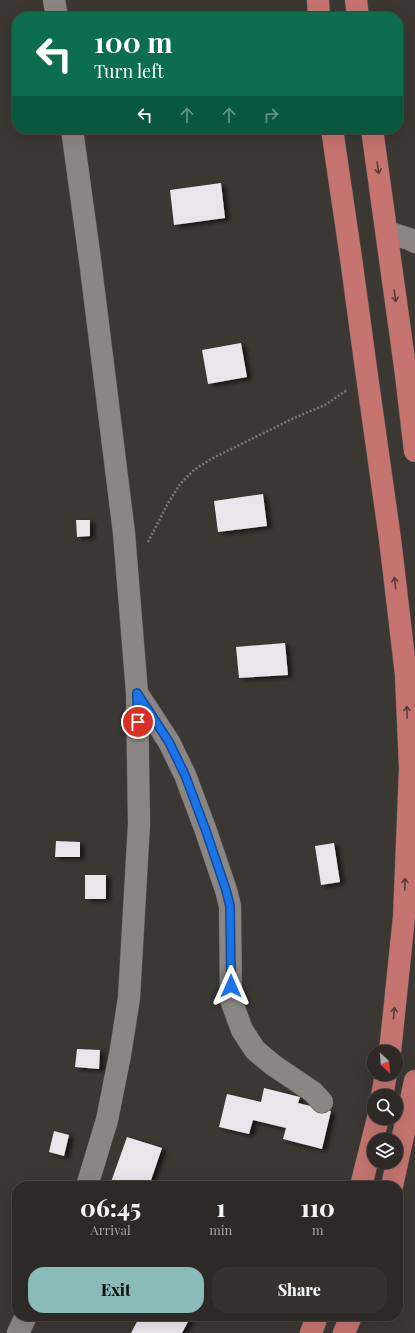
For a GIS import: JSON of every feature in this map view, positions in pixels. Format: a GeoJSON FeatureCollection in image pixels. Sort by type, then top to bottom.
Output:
{"type":"FeatureCollection","features":[{"type":"Feature","properties":{"kind":"highway"},"geometry":{"type":"LineString","coordinates":[[318,0],[319,12]]}},
{"type":"Feature","properties":{"kind":"highway"},"geometry":{"type":"LineString","coordinates":[[356,0],[357,12]]}},
{"type":"Feature","properties":{"kind":"highway"},"geometry":{"type":"LineString","coordinates":[[333,134],[390,539],[406,675],[410,769],[404,917],[391,1045]]}},
{"type":"Feature","properties":{"kind":"highway"},"geometry":{"type":"LineString","coordinates":[[373,134],[405,367],[415,451]]}},
{"type":"Feature","properties":{"kind":"highway"},"geometry":{"type":"LineString","coordinates":[[393,1181],[415,1081]]}},
{"type":"Feature","properties":{"kind":"highway"},"geometry":{"type":"LineString","coordinates":[[362,1181],[376,1125]]}},
{"type":"Feature","properties":{"kind":"highway"},"geometry":{"type":"LineString","coordinates":[[311,1333],[315,1321]]}},
{"type":"Feature","properties":{"kind":"highway"},"geometry":{"type":"LineString","coordinates":[[344,1333],[349,1321]]}},
{"type":"Feature","properties":{"kind":"street"},"geometry":{"type":"LineString","coordinates":[[54,0],[56,12]]}},
{"type":"Feature","properties":{"kind":"street"},"geometry":{"type":"LineString","coordinates":[[73,134],[124,533],[137,693],[139,824],[129,998],[120,1055],[107,1120],[89,1181]]}},
{"type":"Feature","properties":{"kind":"street"},"geometry":{"type":"LineString","coordinates":[[386,232],[415,242]]}},
{"type":"Feature","properties":{"kind":"street"},"geometry":{"type":"LineString","coordinates":[[137,693],[169,742],[185,775],[226,890],[230,906],[231,1000],[242,1030],[255,1050],[273,1065],[313,1092],[322,1102]]}},
{"type":"Feature","properties":{"kind":"street"},"geometry":{"type":"LineString","coordinates":[[18,1333],[24,1321]]}},
{"type":"Feature","properties":{"kind":"path"},"geometry":{"type":"LineString","coordinates":[[145,547],[180,484],[194,470],[217,456],[294,418],[325,405],[339,397],[366,376]]}},
{"type":"Feature","properties":{"kind":"building"},"geometry":{"type":"Polygon","coordinates":[[[221,183],[225,218],[174,225],[170,190],[221,183]]]}},
{"type":"Feature","properties":{"kind":"building"},"geometry":{"type":"Polygon","coordinates":[[[241,343],[247,377],[208,384],[202,350],[241,343]]]}},
{"type":"Feature","properties":{"kind":"building"},"geometry":{"type":"Polygon","coordinates":[[[263,494],[267,526],[218,532],[214,501],[263,494]]]}},
{"type":"Feature","properties":{"kind":"building"},"geometry":{"type":"Polygon","coordinates":[[[76,520],[90,520],[90,536],[77,537],[76,520]]]}},
{"type":"Feature","properties":{"kind":"building"},"geometry":{"type":"Polygon","coordinates":[[[285,643],[288,675],[239,678],[236,647],[285,643]]]}},
{"type":"Feature","properties":{"kind":"building"},"geometry":{"type":"Polygon","coordinates":[[[56,841],[80,842],[80,857],[55,857],[56,841]]]}},
{"type":"Feature","properties":{"kind":"building"},"geometry":{"type":"Polygon","coordinates":[[[334,843],[340,882],[321,885],[315,846],[334,843]]]}},
{"type":"Feature","properties":{"kind":"building"},"geometry":{"type":"Polygon","coordinates":[[[85,875],[106,875],[106,899],[85,899],[85,875]]]}},
{"type":"Feature","properties":{"kind":"building"},"geometry":{"type":"Polygon","coordinates":[[[77,1049],[100,1050],[99,1069],[75,1067],[77,1049]]]}},
{"type":"Feature","properties":{"kind":"building"},"geometry":{"type":"Polygon","coordinates":[[[264,1088],[300,1097],[298,1103],[331,1111],[322,1149],[283,1139],[286,1128],[253,1120],[249,1134],[219,1127],[227,1094],[261,1102],[264,1088]]]}},
{"type":"Feature","properties":{"kind":"building"},"geometry":{"type":"Polygon","coordinates":[[[54,1131],[69,1135],[64,1156],[49,1152],[54,1131]]]}},
{"type":"Feature","properties":{"kind":"building"},"geometry":{"type":"Polygon","coordinates":[[[127,1137],[162,1148],[151,1181],[111,1181],[127,1137]]]}},
{"type":"Feature","properties":{"kind":"building"},"geometry":{"type":"Polygon","coordinates":[[[137,1321],[188,1321],[182,1333],[131,1333],[137,1321]]]}},
{"type":"Feature","properties":{"kind":"route"},"geometry":{"type":"LineString","coordinates":[[138,722],[137,693],[169,742],[185,775],[226,890],[230,906],[231,986]]}}]}
